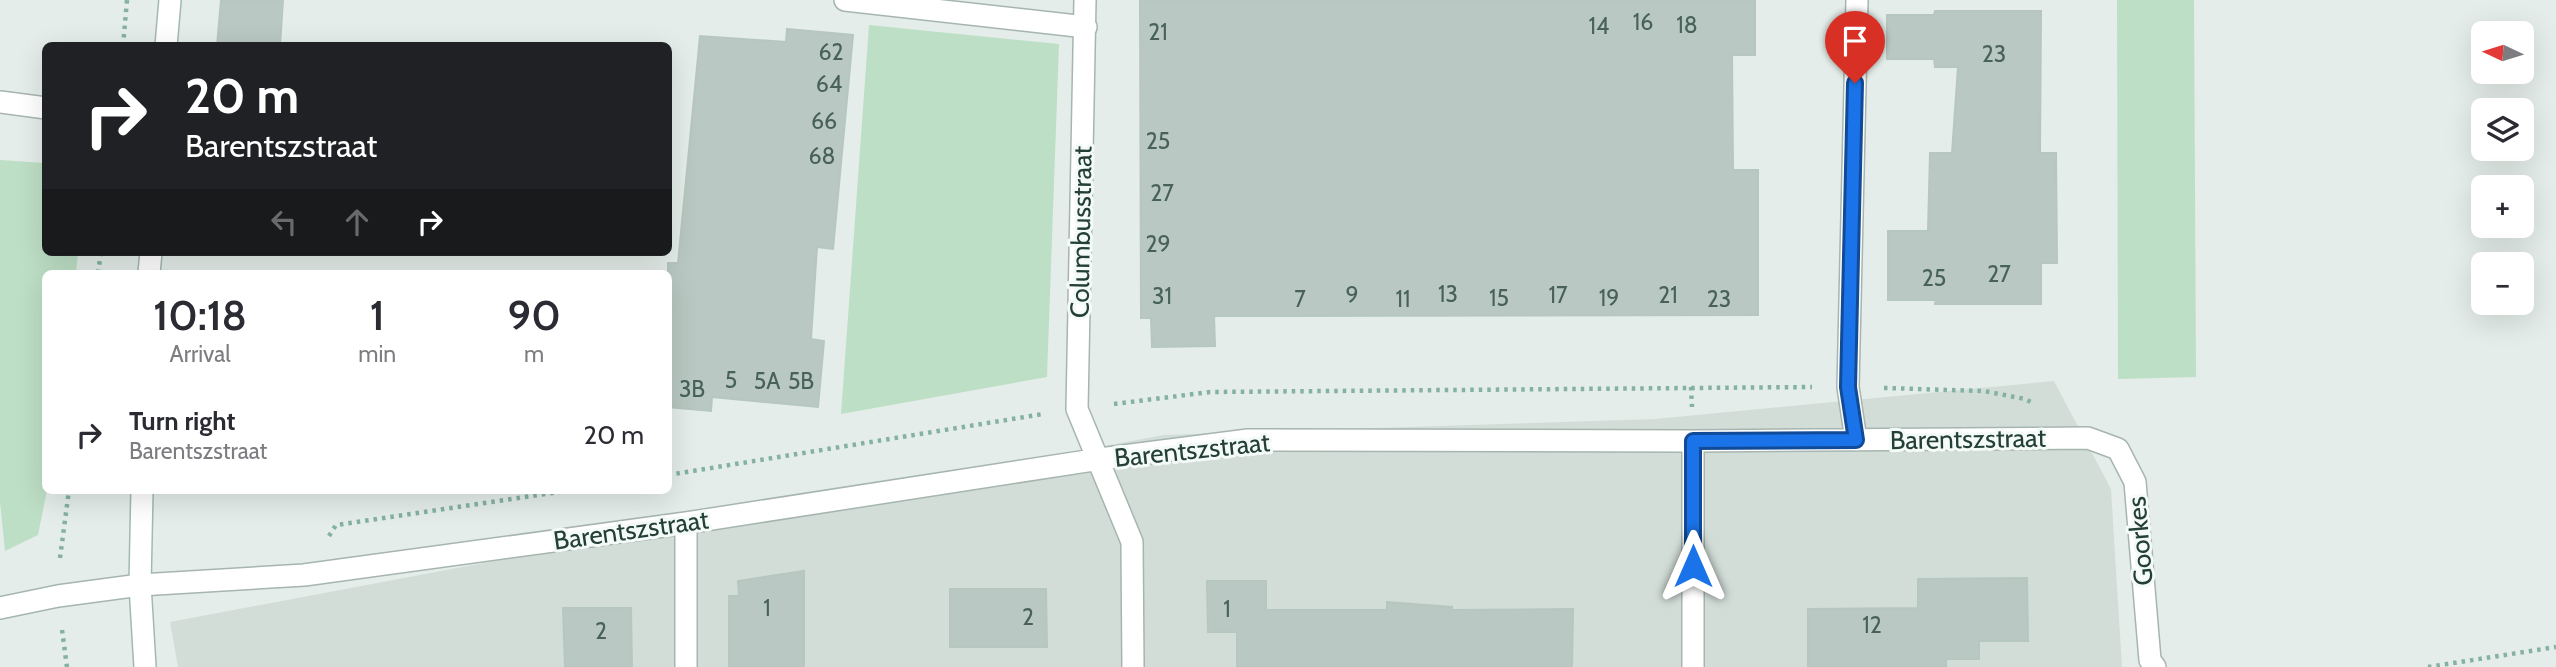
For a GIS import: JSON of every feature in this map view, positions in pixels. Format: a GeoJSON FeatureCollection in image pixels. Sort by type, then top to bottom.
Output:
{"type":"FeatureCollection","features":[{"type":"Feature","properties":{"kind":"street"},"geometry":{"type":"LineString","coordinates":[[166,42],[170,0]]}},
{"type":"Feature","properties":{"kind":"street"},"geometry":{"type":"LineString","coordinates":[[845,0],[1086,27]]}},
{"type":"Feature","properties":{"kind":"street","name":"Columbusstraat"},"geometry":{"type":"LineString","coordinates":[[1085,0],[1077,409],[1100,459],[1132,542],[1133,667]]}},
{"type":"Feature","properties":{"kind":"street"},"geometry":{"type":"LineString","coordinates":[[1856,440],[1848,387],[1857,0]]}},
{"type":"Feature","properties":{"kind":"street"},"geometry":{"type":"LineString","coordinates":[[0,102],[42,107]]}},
{"type":"Feature","properties":{"kind":"street","name":"Barentszstraat"},"geometry":{"type":"LineString","coordinates":[[0,608],[58,596],[140,585],[304,575],[686,523],[1100,459],[1248,440],[2088,438]]}},
{"type":"Feature","properties":{"kind":"street","name":"Goorkes"},"geometry":{"type":"LineString","coordinates":[[2088,438],[2118,449],[2135,482],[2150,660],[2155,667]]}},
{"type":"Feature","properties":{"kind":"street"},"geometry":{"type":"LineString","coordinates":[[1693,441],[1693,667]]}},
{"type":"Feature","properties":{"kind":"street"},"geometry":{"type":"LineString","coordinates":[[142,494],[140,585],[145,667]]}},
{"type":"Feature","properties":{"kind":"street"},"geometry":{"type":"LineString","coordinates":[[686,523],[686,667]]}},
{"type":"Feature","properties":{"kind":"path"},"geometry":{"type":"LineString","coordinates":[[123,42],[127,0]]}},
{"type":"Feature","properties":{"kind":"path"},"geometry":{"type":"LineString","coordinates":[[58,596],[63,523],[68,494]]}},
{"type":"Feature","properties":{"kind":"path","name":"Barentszstraat"},"geometry":{"type":"LineString","coordinates":[[304,575],[337,525],[545,494]]}},
{"type":"Feature","properties":{"kind":"path"},"geometry":{"type":"LineString","coordinates":[[2428,667],[2556,647]]}},
{"type":"Feature","properties":{"kind":"shaded area"},"geometry":{"type":"Polygon","coordinates":[[[2054,381],[2111,489],[2122,667],[178,667],[170,622],[1163,435],[1655,419],[2054,381]]]}},
{"type":"Feature","properties":{"kind":"green space"},"geometry":{"type":"Polygon","coordinates":[[[2117,0],[2194,0],[2196,377],[2118,379],[2117,0]]]}},
{"type":"Feature","properties":{"kind":"green space"},"geometry":{"type":"Polygon","coordinates":[[[869,25],[1059,44],[1047,377],[841,414],[869,25]]]}},
{"type":"Feature","properties":{"kind":"green space"},"geometry":{"type":"Polygon","coordinates":[[[0,160],[42,163],[42,256],[78,256],[76,270],[42,270],[42,494],[46,494],[38,535],[5,551],[0,502],[0,160]]]}},
{"type":"Feature","properties":{"kind":"building"},"geometry":{"type":"Polygon","coordinates":[[[221,0],[283,0],[280,42],[217,42],[221,0]]]}},
{"type":"Feature","properties":{"kind":"building"},"geometry":{"type":"Polygon","coordinates":[[[1140,0],[1755,0],[1755,55],[1732,55],[1733,170],[1758,170],[1758,315],[1214,316],[1215,346],[1152,347],[1151,318],[1141,318],[1140,0]]]}},
{"type":"Feature","properties":{"kind":"building"},"geometry":{"type":"Polygon","coordinates":[[[1935,11],[2041,11],[2040,153],[2056,153],[2057,263],[2041,263],[2041,304],[1935,304],[1936,300],[1888,300],[1888,231],[1928,231],[1930,153],[1952,153],[1958,67],[1935,67],[1934,59],[1887,59],[1887,15],[1934,15],[1935,11]]]}},
{"type":"Feature","properties":{"kind":"building"},"geometry":{"type":"Polygon","coordinates":[[[787,29],[853,35],[833,249],[817,247],[811,339],[824,341],[818,407],[712,397],[711,411],[672,407],[672,270],[668,270],[668,263],[678,263],[700,36],[786,42],[787,29]]]}},
{"type":"Feature","properties":{"kind":"building"},"geometry":{"type":"Polygon","coordinates":[[[804,571],[804,667],[729,667],[729,596],[739,596],[738,581],[804,571]]]}},
{"type":"Feature","properties":{"kind":"building"},"geometry":{"type":"Polygon","coordinates":[[[2027,578],[2028,641],[1979,641],[1979,659],[1946,659],[1946,667],[1808,667],[1808,609],[1918,608],[1918,579],[2027,578]]]}},
{"type":"Feature","properties":{"kind":"building"},"geometry":{"type":"Polygon","coordinates":[[[1207,581],[1266,581],[1266,610],[1387,610],[1387,602],[1452,607],[1452,610],[1573,609],[1572,667],[1237,667],[1237,632],[1208,632],[1207,581]]]}},
{"type":"Feature","properties":{"kind":"building"},"geometry":{"type":"Polygon","coordinates":[[[950,589],[1046,589],[1047,647],[950,647],[950,589]]]}},
{"type":"Feature","properties":{"kind":"building"},"geometry":{"type":"Polygon","coordinates":[[[563,608],[631,608],[632,667],[565,667],[563,608]]]}},
{"type":"Feature","properties":{"kind":"route"},"geometry":{"type":"LineString","coordinates":[[1693,566],[1693,441],[1856,440],[1848,387],[1855,83]]}}]}
